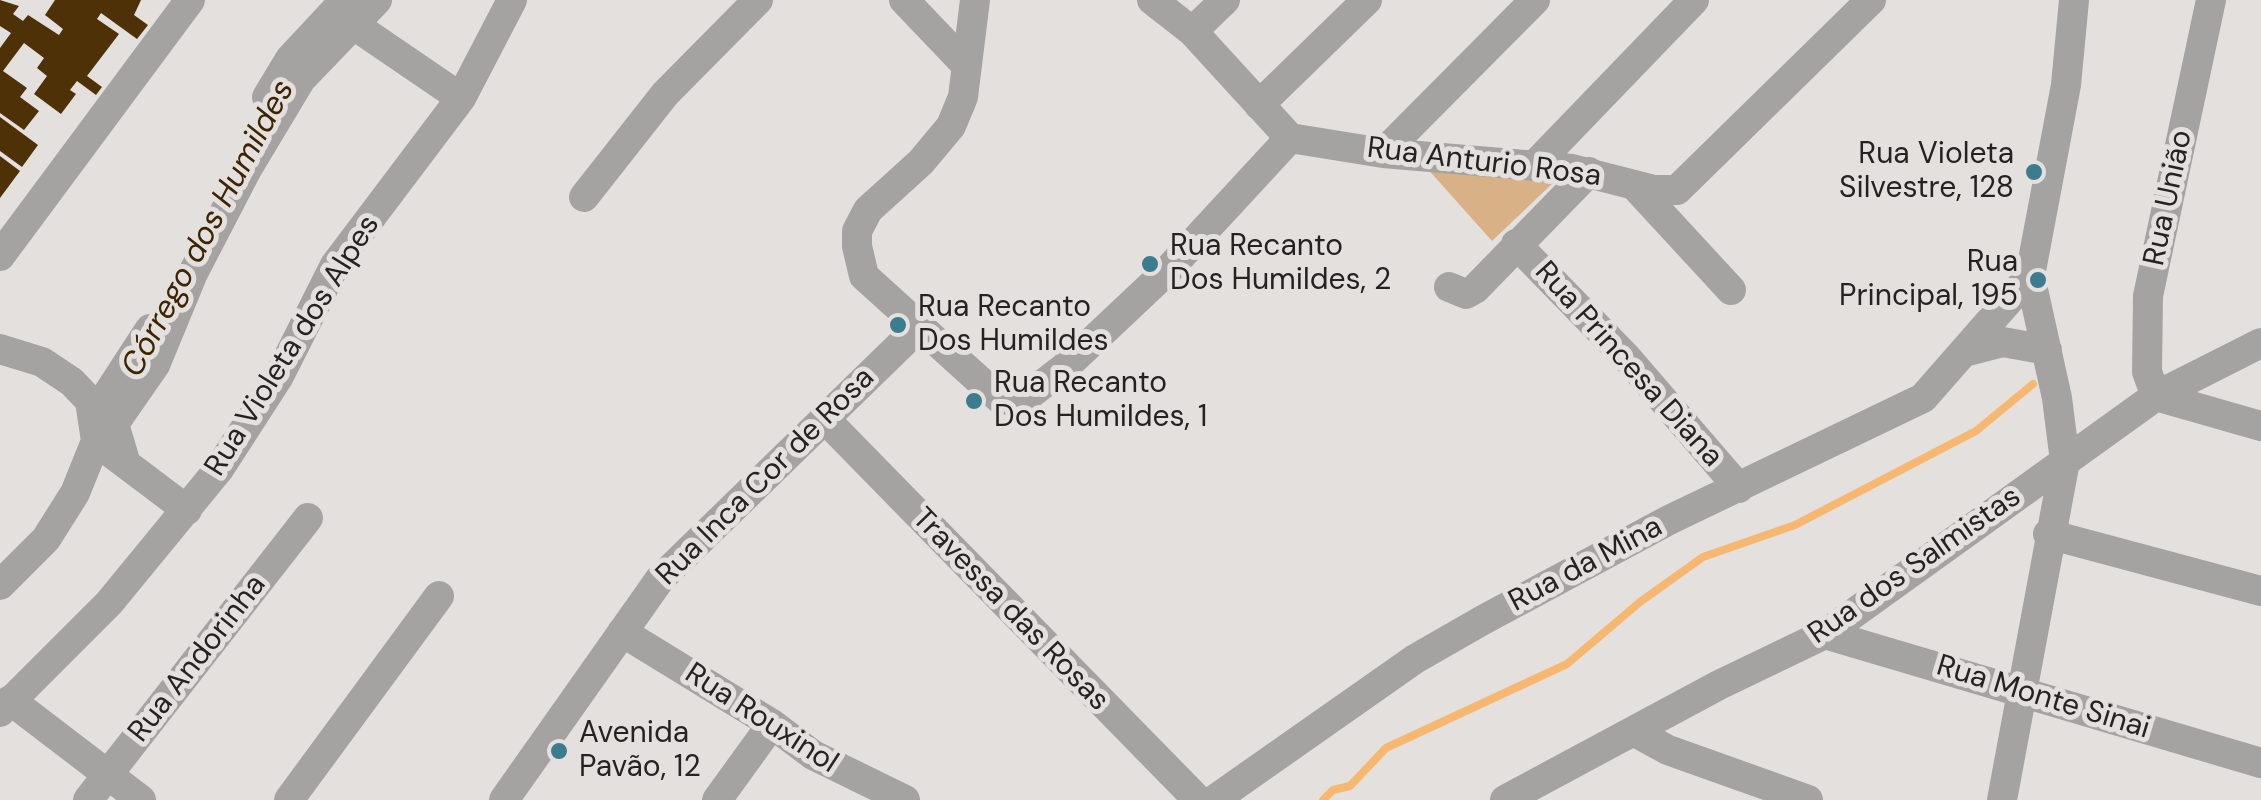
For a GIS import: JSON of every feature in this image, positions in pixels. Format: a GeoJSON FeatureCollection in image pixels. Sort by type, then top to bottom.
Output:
{"type":"FeatureCollection","features":[{"type":"Feature","properties":{"kind":"street"},"geometry":{"type":"LineString","coordinates":[[0,256],[190,0]]}},
{"type":"Feature","properties":{"kind":"street"},"geometry":{"type":"LineString","coordinates":[[0,584],[46,539],[75,494],[95,436],[115,398],[145,361],[290,60],[350,13],[378,0]]}},
{"type":"Feature","properties":{"kind":"street","name":"Rua Violeta dos Alpes"},"geometry":{"type":"LineString","coordinates":[[5,706],[109,604],[186,510],[270,392],[335,266],[461,98],[512,0]]}},
{"type":"Feature","properties":{"kind":"street"},"geometry":{"type":"LineString","coordinates":[[584,197],[665,94],[758,0]]}},
{"type":"Feature","properties":{"kind":"street"},"geometry":{"type":"LineString","coordinates":[[904,0],[966,65]]}},
{"type":"Feature","properties":{"kind":"street"},"geometry":{"type":"LineString","coordinates":[[975,0],[963,97],[951,126],[921,162],[868,210],[857,231],[864,276],[1000,399],[1020,402],[1065,367],[1168,270],[1290,138],[1193,32],[1152,0]]}},
{"type":"Feature","properties":{"kind":"street"},"geometry":{"type":"LineString","coordinates":[[1199,26],[1224,0]]}},
{"type":"Feature","properties":{"kind":"street"},"geometry":{"type":"LineString","coordinates":[[1259,105],[1367,0]]}},
{"type":"Feature","properties":{"kind":"street"},"geometry":{"type":"LineString","coordinates":[[1383,152],[1535,0]]}},
{"type":"Feature","properties":{"kind":"street"},"geometry":{"type":"LineString","coordinates":[[1534,166],[1694,0]]}},
{"type":"Feature","properties":{"kind":"street","name":"Rua Anturio Rosa"},"geometry":{"type":"LineString","coordinates":[[1290,138],[1383,152],[1589,172],[1635,186],[1678,190],[1872,0]]}},
{"type":"Feature","properties":{"kind":"street"},"geometry":{"type":"LineString","coordinates":[[2002,800],[2025,693],[2048,534],[2066,461],[2048,350],[2031,280],[2066,84],[2074,0]]}},
{"type":"Feature","properties":{"kind":"street","name":"Rua União"},"geometry":{"type":"LineString","coordinates":[[2156,396],[2147,372],[2148,296],[2211,0]]}},
{"type":"Feature","properties":{"kind":"street"},"geometry":{"type":"LineString","coordinates":[[350,13],[461,98]]}},
{"type":"Feature","properties":{"kind":"street"},"geometry":{"type":"LineString","coordinates":[[1449,288],[1466,294],[1474,289],[1589,172]]}},
{"type":"Feature","properties":{"kind":"street"},"geometry":{"type":"LineString","coordinates":[[1635,186],[1731,290]]}},
{"type":"Feature","properties":{"kind":"street","name":"Rua Princesa Diana"},"geometry":{"type":"LineString","coordinates":[[1516,244],[1627,358],[1739,488]]}},
{"type":"Feature","properties":{"kind":"street","name":"Rua da Mina"},"geometry":{"type":"LineString","coordinates":[[1214,800],[1415,660],[1669,520],[1923,398],[1968,352],[1996,312],[2031,280]]}},
{"type":"Feature","properties":{"kind":"street","name":"Rua Inca Cor de Rosa"},"geometry":{"type":"LineString","coordinates":[[504,800],[660,579],[918,328]]}},
{"type":"Feature","properties":{"kind":"street"},"geometry":{"type":"LineString","coordinates":[[1968,352],[2003,342],[2048,350]]}},
{"type":"Feature","properties":{"kind":"street","name":"Rua dos Salmistas"},"geometry":{"type":"LineString","coordinates":[[1505,800],[1824,634],[2156,396],[2261,343]]}},
{"type":"Feature","properties":{"kind":"street"},"geometry":{"type":"LineString","coordinates":[[0,349],[42,362],[72,382],[90,401],[95,436],[186,510]]}},
{"type":"Feature","properties":{"kind":"street"},"geometry":{"type":"LineString","coordinates":[[2156,396],[2261,426]]}},
{"type":"Feature","properties":{"kind":"street"},"geometry":{"type":"LineString","coordinates":[[115,398],[114,424],[126,464]]}},
{"type":"Feature","properties":{"kind":"street","name":"Travessa das Rosas"},"geometry":{"type":"LineString","coordinates":[[824,418],[1198,800]]}},
{"type":"Feature","properties":{"kind":"street","name":"Rua Andorinha"},"geometry":{"type":"LineString","coordinates":[[97,788],[308,518]]}},
{"type":"Feature","properties":{"kind":"street"},"geometry":{"type":"LineString","coordinates":[[2048,534],[2261,591]]}},
{"type":"Feature","properties":{"kind":"street"},"geometry":{"type":"LineString","coordinates":[[288,800],[440,596]]}},
{"type":"Feature","properties":{"kind":"street","name":"Rua Rouxinol"},"geometry":{"type":"LineString","coordinates":[[622,632],[772,724],[840,771],[904,800]]}},
{"type":"Feature","properties":{"kind":"street","name":"Rua Monte Sinai"},"geometry":{"type":"LineString","coordinates":[[1824,634],[2261,763]]}},
{"type":"Feature","properties":{"kind":"street"},"geometry":{"type":"LineString","coordinates":[[5,706],[97,788],[141,800]]}},
{"type":"Feature","properties":{"kind":"street"},"geometry":{"type":"LineString","coordinates":[[718,800],[772,724]]}},
{"type":"Feature","properties":{"kind":"street"},"geometry":{"type":"LineString","coordinates":[[1635,732],[1668,750],[1808,800]]}},
{"type":"Feature","properties":{"kind":"shaded area"},"geometry":{"type":"Polygon","coordinates":[[[1425,166],[1555,181],[1492,241],[1425,166]]]}},
{"type":"Feature","properties":{"kind":"building"},"geometry":{"type":"Polygon","coordinates":[[[0,0],[19,6],[13,14],[23,21],[28,15],[59,35],[63,29],[45,15],[55,0],[141,0],[134,15],[148,25],[137,39],[101,13],[97,19],[119,34],[87,76],[102,87],[96,95],[77,81],[70,90],[76,94],[61,114],[34,94],[47,76],[37,68],[44,58],[24,43],[3,71],[27,88],[20,97],[39,111],[24,130],[0,113],[0,48],[11,33],[0,26],[0,0]]]}},
{"type":"Feature","properties":{"kind":"building"},"geometry":{"type":"Polygon","coordinates":[[[0,117],[38,145],[22,167],[0,151],[0,117]]]}},
{"type":"Feature","properties":{"kind":"building"},"geometry":{"type":"Polygon","coordinates":[[[0,156],[20,171],[0,198],[0,156]]]}},
{"type":"Feature","properties":{"kind":"waterway"},"geometry":{"type":"LineString","coordinates":[[1323,800],[1333,790],[1350,786],[1386,748],[1567,664],[1640,602],[1703,557],[1795,525],[1976,431],[2033,384]]}},
{"type":"Feature","properties":{"kind":"place","name":"Rua Violeta Silvestre, 128"},"geometry":{"type":"Point","coordinates":[2034,172]}},
{"type":"Feature","properties":{"kind":"place","name":"Rua Recanto Dos Humildes, 2"},"geometry":{"type":"Point","coordinates":[1150,264]}},
{"type":"Feature","properties":{"kind":"place","name":"Rua Principal, 195"},"geometry":{"type":"Point","coordinates":[2038,280]}},
{"type":"Feature","properties":{"kind":"place","name":"Rua Recanto Dos Humildes"},"geometry":{"type":"Point","coordinates":[898,325]}},
{"type":"Feature","properties":{"kind":"place","name":"Rua Recanto Dos Humildes, 1"},"geometry":{"type":"Point","coordinates":[974,401]}},
{"type":"Feature","properties":{"kind":"place","name":"Avenida Pavão, 12"},"geometry":{"type":"Point","coordinates":[559,751]}},
{"type":"Feature","properties":{"kind":"water label","name":"Córrego dos Humildes"},"geometry":{"type":"Point","coordinates":[209,229]}}]}
